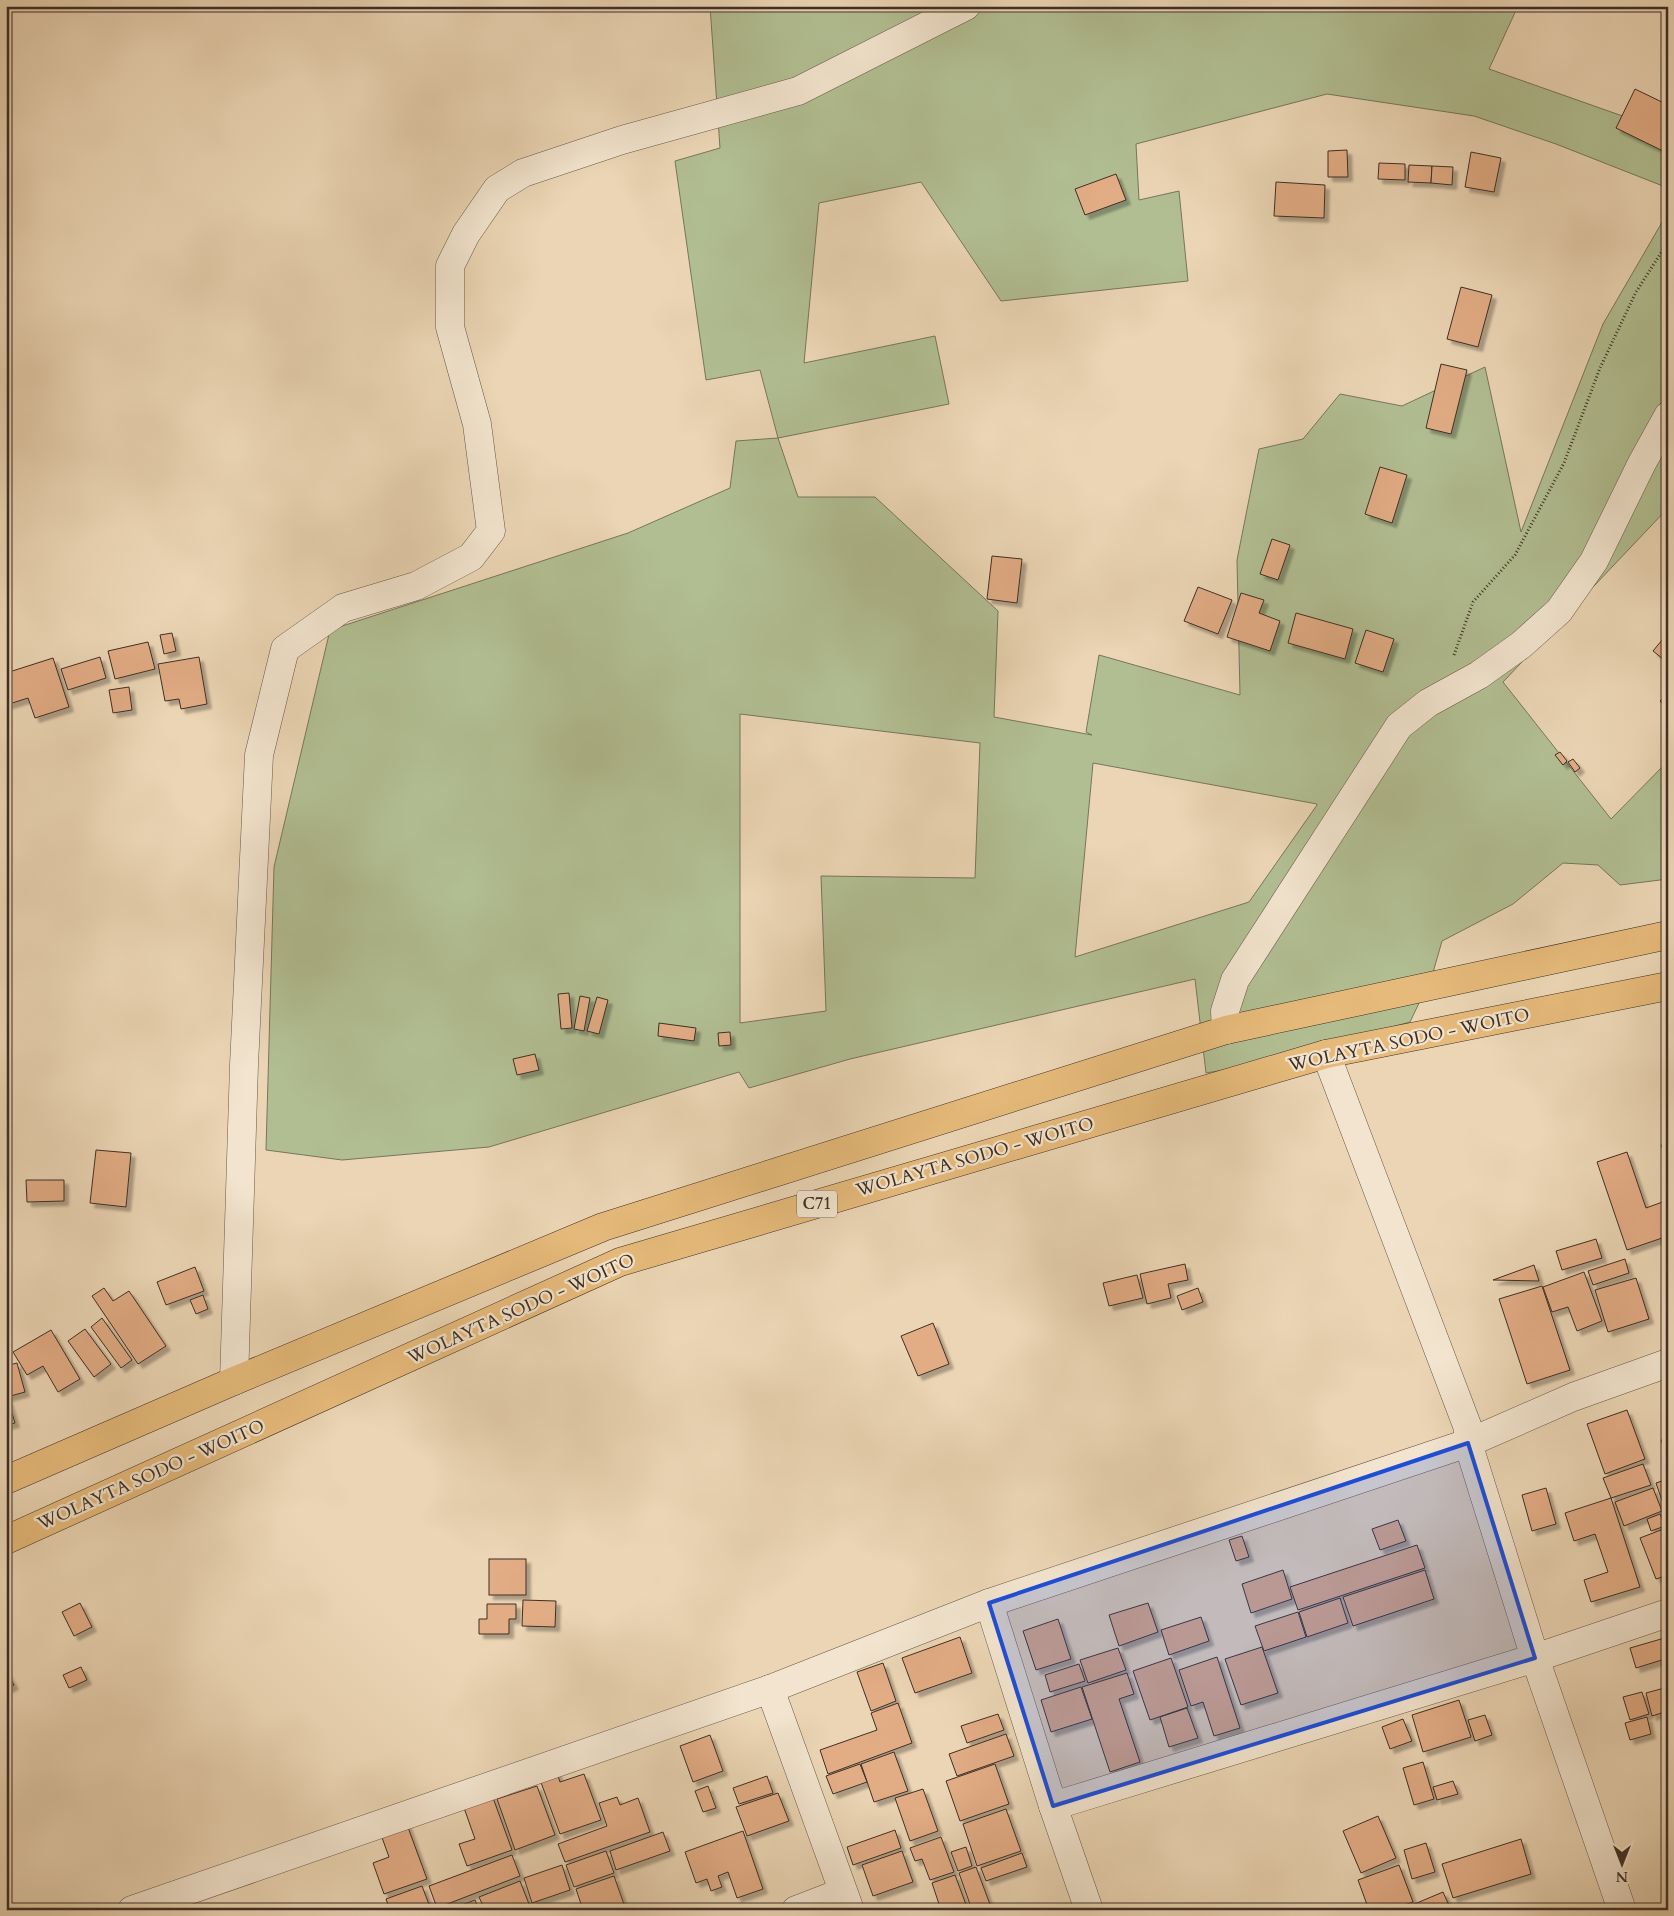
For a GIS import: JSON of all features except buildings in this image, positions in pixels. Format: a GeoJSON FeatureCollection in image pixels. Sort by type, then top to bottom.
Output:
{"type":"FeatureCollection","features":[{"type":"Feature","properties":{"kind":"highway","name":"C71"},"geometry":{"type":"LineString","coordinates":[[6,1480],[234,1381],[603,1227],[1226,1030],[1668,936]]}},
{"type":"Feature","properties":{"kind":"highway","name":"WOLAYTA SODO - WOITO"},"geometry":{"type":"LineString","coordinates":[[6,1540],[620,1262],[1326,1054],[1668,986]]}},
{"type":"Feature","properties":{"kind":"street"},"geometry":{"type":"LineString","coordinates":[[234,1381],[244,1065],[259,754],[285,649],[343,608],[416,586],[471,557],[491,531],[477,424],[450,327],[450,266],[466,234],[498,189],[523,172],[622,140],[798,91],[966,6]]}},
{"type":"Feature","properties":{"kind":"street"},"geometry":{"type":"LineString","coordinates":[[1226,1030],[1225,1011],[1235,980],[1322,843],[1364,782],[1398,726],[1428,703],[1479,676],[1521,645],[1559,611],[1594,561],[1642,463],[1668,416]]}},
{"type":"Feature","properties":{"kind":"street"},"geometry":{"type":"LineString","coordinates":[[1326,1054],[1468,1428],[1468,1443],[1535,1658],[1622,1910]]}},
{"type":"Feature","properties":{"kind":"street"},"geometry":{"type":"LineString","coordinates":[[132,1910],[770,1689],[988,1603],[1468,1443],[1573,1397],[1668,1363]]}},
{"type":"Feature","properties":{"kind":"street"},"geometry":{"type":"LineString","coordinates":[[988,1603],[1089,1910]]}},
{"type":"Feature","properties":{"kind":"street"},"geometry":{"type":"LineString","coordinates":[[1054,1806],[1535,1658],[1668,1612]]}},
{"type":"Feature","properties":{"kind":"street"},"geometry":{"type":"LineString","coordinates":[[770,1689],[847,1901],[796,1910]]}},
{"type":"Feature","properties":{"kind":"path"},"geometry":{"type":"LineString","coordinates":[[1438,698],[1472,602],[1515,555],[1564,463],[1600,368],[1636,292],[1668,242]]}},
{"type":"Feature","properties":{"kind":"highlighted area"},"geometry":{"type":"Polygon","coordinates":[[[1468,1443],[1535,1658],[1053,1806],[989,1603],[1468,1443]]]}},
{"type":"Feature","properties":{"kind":"green space"},"geometry":{"type":"Polygon","coordinates":[[[710,6],[1518,6],[1489,69],[1668,132],[1668,188],[1556,144],[1474,116],[1327,94],[1136,144],[1139,200],[1179,191],[1188,281],[1001,301],[921,182],[819,203],[804,363],[935,336],[949,404],[778,438],[760,370],[706,380],[675,161],[720,148],[710,6]]]}},
{"type":"Feature","properties":{"kind":"green space"},"geometry":{"type":"Polygon","coordinates":[[[1668,212],[1668,508],[1503,682],[1611,819],[1668,761],[1668,879],[1620,885],[1598,865],[1563,863],[1513,904],[1442,941],[1432,976],[1410,1022],[1252,1065],[1206,1073],[1195,979],[850,1059],[749,1088],[739,1072],[489,1147],[342,1160],[266,1150],[274,867],[330,630],[628,533],[730,488],[736,441],[778,438],[798,497],[875,497],[998,611],[994,717],[1092,735],[1086,732],[1099,655],[1240,695],[1237,560],[1259,449],[1303,439],[1340,394],[1402,406],[1485,367],[1521,532],[1603,324],[1668,212]],[[740,714],[740,1023],[826,1011],[821,876],[975,878],[980,743],[740,714]],[[1093,763],[1075,957],[1249,902],[1317,805],[1317,804],[1093,763]]]}}]}
